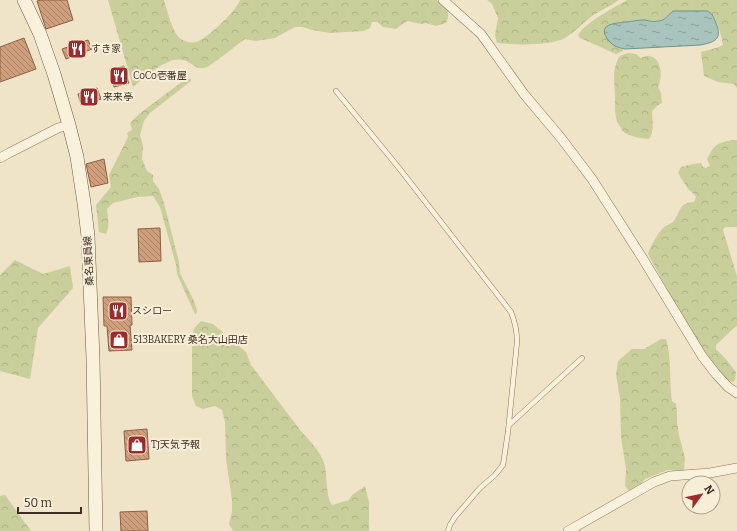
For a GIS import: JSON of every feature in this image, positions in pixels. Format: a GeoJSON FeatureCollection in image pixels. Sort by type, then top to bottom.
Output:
{"type":"FeatureCollection","features":[{"type":"Feature","properties":{"kind":"main road","name":"桑名東員線"},"geometry":{"type":"LineString","coordinates":[[24,0],[40,34],[69,125],[77,156],[88,236],[93,358],[96,531]]}},
{"type":"Feature","properties":{"kind":"street"},"geometry":{"type":"LineString","coordinates":[[443,0],[481,34],[524,94],[561,138],[596,186],[643,259],[702,356],[728,387],[737,393]]}},
{"type":"Feature","properties":{"kind":"street"},"geometry":{"type":"LineString","coordinates":[[0,158],[58,128],[69,125]]}},
{"type":"Feature","properties":{"kind":"street"},"geometry":{"type":"LineString","coordinates":[[568,531],[654,482],[670,476],[737,468]]}},
{"type":"Feature","properties":{"kind":"lane"},"geometry":{"type":"LineString","coordinates":[[336,91],[399,168],[511,312],[515,321],[518,342],[503,465],[495,475],[480,488],[455,517],[448,531]]}},
{"type":"Feature","properties":{"kind":"lane"},"geometry":{"type":"LineString","coordinates":[[509,425],[582,358]]}},
{"type":"Feature","properties":{"kind":"green space"},"geometry":{"type":"Polygon","coordinates":[[[108,0],[164,0],[175,32],[184,41],[190,42],[196,42],[207,36],[228,17],[240,0],[437,0],[448,9],[448,18],[446,23],[436,26],[426,23],[421,24],[407,21],[396,29],[383,27],[377,22],[372,22],[370,28],[364,31],[330,33],[295,27],[275,38],[255,41],[245,39],[205,68],[196,67],[183,60],[170,61],[149,73],[133,87],[108,0]]]}},
{"type":"Feature","properties":{"kind":"green space"},"geometry":{"type":"Polygon","coordinates":[[[487,0],[619,0],[592,16],[572,33],[558,41],[541,44],[513,44],[497,43],[495,35],[498,18],[492,4],[487,0]]]}},
{"type":"Feature","properties":{"kind":"green space"},"geometry":{"type":"Polygon","coordinates":[[[627,0],[737,0],[737,88],[734,84],[718,82],[704,76],[701,52],[723,45],[716,21],[707,11],[673,11],[661,21],[645,20],[614,23],[605,34],[610,42],[623,50],[616,54],[580,38],[578,35],[587,25],[627,0]]]}},
{"type":"Feature","properties":{"kind":"green space"},"geometry":{"type":"Polygon","coordinates":[[[629,53],[636,54],[641,58],[646,56],[652,57],[656,59],[660,68],[660,83],[658,87],[661,93],[662,103],[652,111],[653,129],[649,139],[624,133],[616,117],[614,80],[615,66],[620,56],[629,53]]]}},
{"type":"Feature","properties":{"kind":"green space"},"geometry":{"type":"Polygon","coordinates":[[[187,78],[191,79],[191,81],[150,113],[144,121],[140,135],[143,146],[142,159],[147,171],[153,175],[153,181],[159,189],[164,203],[179,262],[180,273],[194,301],[197,310],[196,315],[177,274],[176,265],[160,207],[153,196],[137,197],[113,203],[107,209],[108,225],[106,234],[99,232],[96,205],[111,187],[109,175],[128,137],[127,133],[132,130],[130,123],[139,114],[187,78]]]}},
{"type":"Feature","properties":{"kind":"green space"},"geometry":{"type":"Polygon","coordinates":[[[737,140],[737,227],[725,227],[723,230],[737,276],[737,326],[716,345],[716,349],[736,372],[735,380],[733,382],[728,380],[713,368],[693,338],[648,254],[655,239],[662,229],[673,222],[682,206],[694,202],[696,197],[689,190],[678,173],[681,167],[701,163],[703,167],[706,168],[710,166],[707,159],[714,147],[719,143],[737,140]]]}},
{"type":"Feature","properties":{"kind":"green space"},"geometry":{"type":"Polygon","coordinates":[[[15,260],[43,274],[70,266],[73,288],[38,328],[30,379],[0,371],[0,275],[15,260]]]}},
{"type":"Feature","properties":{"kind":"green space"},"geometry":{"type":"Polygon","coordinates":[[[201,321],[213,324],[246,352],[251,365],[301,431],[316,448],[325,466],[328,495],[332,505],[349,500],[352,495],[365,486],[369,502],[369,531],[233,531],[229,524],[232,511],[232,500],[226,459],[225,422],[222,410],[215,406],[203,409],[196,406],[192,396],[192,337],[194,328],[201,321]]]}},
{"type":"Feature","properties":{"kind":"green space"},"geometry":{"type":"Polygon","coordinates":[[[661,339],[666,339],[668,347],[672,401],[676,404],[679,435],[685,458],[684,471],[667,470],[645,479],[641,484],[629,491],[625,486],[626,469],[621,437],[620,399],[616,374],[618,361],[632,349],[644,349],[661,339]]]}},
{"type":"Feature","properties":{"kind":"green space"},"geometry":{"type":"Polygon","coordinates":[[[5,495],[31,531],[0,531],[0,496],[5,495]]]}},
{"type":"Feature","properties":{"kind":"water"},"geometry":{"type":"Polygon","coordinates":[[[673,11],[709,12],[713,16],[717,27],[717,38],[714,41],[700,45],[625,49],[612,44],[605,35],[605,28],[612,24],[640,20],[660,21],[665,19],[673,11]]]}},
{"type":"Feature","properties":{"kind":"building"},"geometry":{"type":"Polygon","coordinates":[[[67,0],[73,20],[46,29],[37,1],[67,0]]]}},
{"type":"Feature","properties":{"kind":"building"},"geometry":{"type":"Polygon","coordinates":[[[24,38],[36,69],[0,82],[0,47],[24,38]]]}},
{"type":"Feature","properties":{"kind":"building","name":"すき家"},"geometry":{"type":"Polygon","coordinates":[[[88,40],[92,49],[66,59],[62,49],[88,40]]]}},
{"type":"Feature","properties":{"kind":"building","name":"CoCo壱番屋"},"geometry":{"type":"Polygon","coordinates":[[[124,66],[129,83],[114,87],[110,70],[124,66]]]}},
{"type":"Feature","properties":{"kind":"building","name":"来来亭"},"geometry":{"type":"Polygon","coordinates":[[[97,88],[101,99],[81,105],[78,94],[97,88]]]}},
{"type":"Feature","properties":{"kind":"building"},"geometry":{"type":"Polygon","coordinates":[[[104,159],[108,183],[91,187],[86,164],[104,159]]]}},
{"type":"Feature","properties":{"kind":"building"},"geometry":{"type":"Polygon","coordinates":[[[160,228],[161,261],[139,262],[138,229],[160,228]]]}},
{"type":"Feature","properties":{"kind":"building"},"geometry":{"type":"Polygon","coordinates":[[[103,297],[131,297],[132,325],[130,325],[132,350],[109,351],[107,326],[104,326],[103,297]]]}},
{"type":"Feature","properties":{"kind":"building","name":"TJ天気予報"},"geometry":{"type":"Polygon","coordinates":[[[147,429],[149,459],[126,461],[124,431],[147,429]]]}},
{"type":"Feature","properties":{"kind":"building"},"geometry":{"type":"Polygon","coordinates":[[[147,511],[148,531],[121,531],[120,512],[147,511]]]}},
{"type":"Feature","properties":{"kind":"place","name":"すき家"},"geometry":{"type":"Point","coordinates":[77,49]}},
{"type":"Feature","properties":{"kind":"place","name":"CoCo壱番屋"},"geometry":{"type":"Point","coordinates":[119,76]}},
{"type":"Feature","properties":{"kind":"place","name":"来来亭"},"geometry":{"type":"Point","coordinates":[89,97]}},
{"type":"Feature","properties":{"kind":"place","name":"スシロー"},"geometry":{"type":"Point","coordinates":[118,311]}},
{"type":"Feature","properties":{"kind":"place","name":"513BAKERY 桑名大山田店"},"geometry":{"type":"Point","coordinates":[119,340]}},
{"type":"Feature","properties":{"kind":"place","name":"TJ天気予報"},"geometry":{"type":"Point","coordinates":[137,445]}}]}
